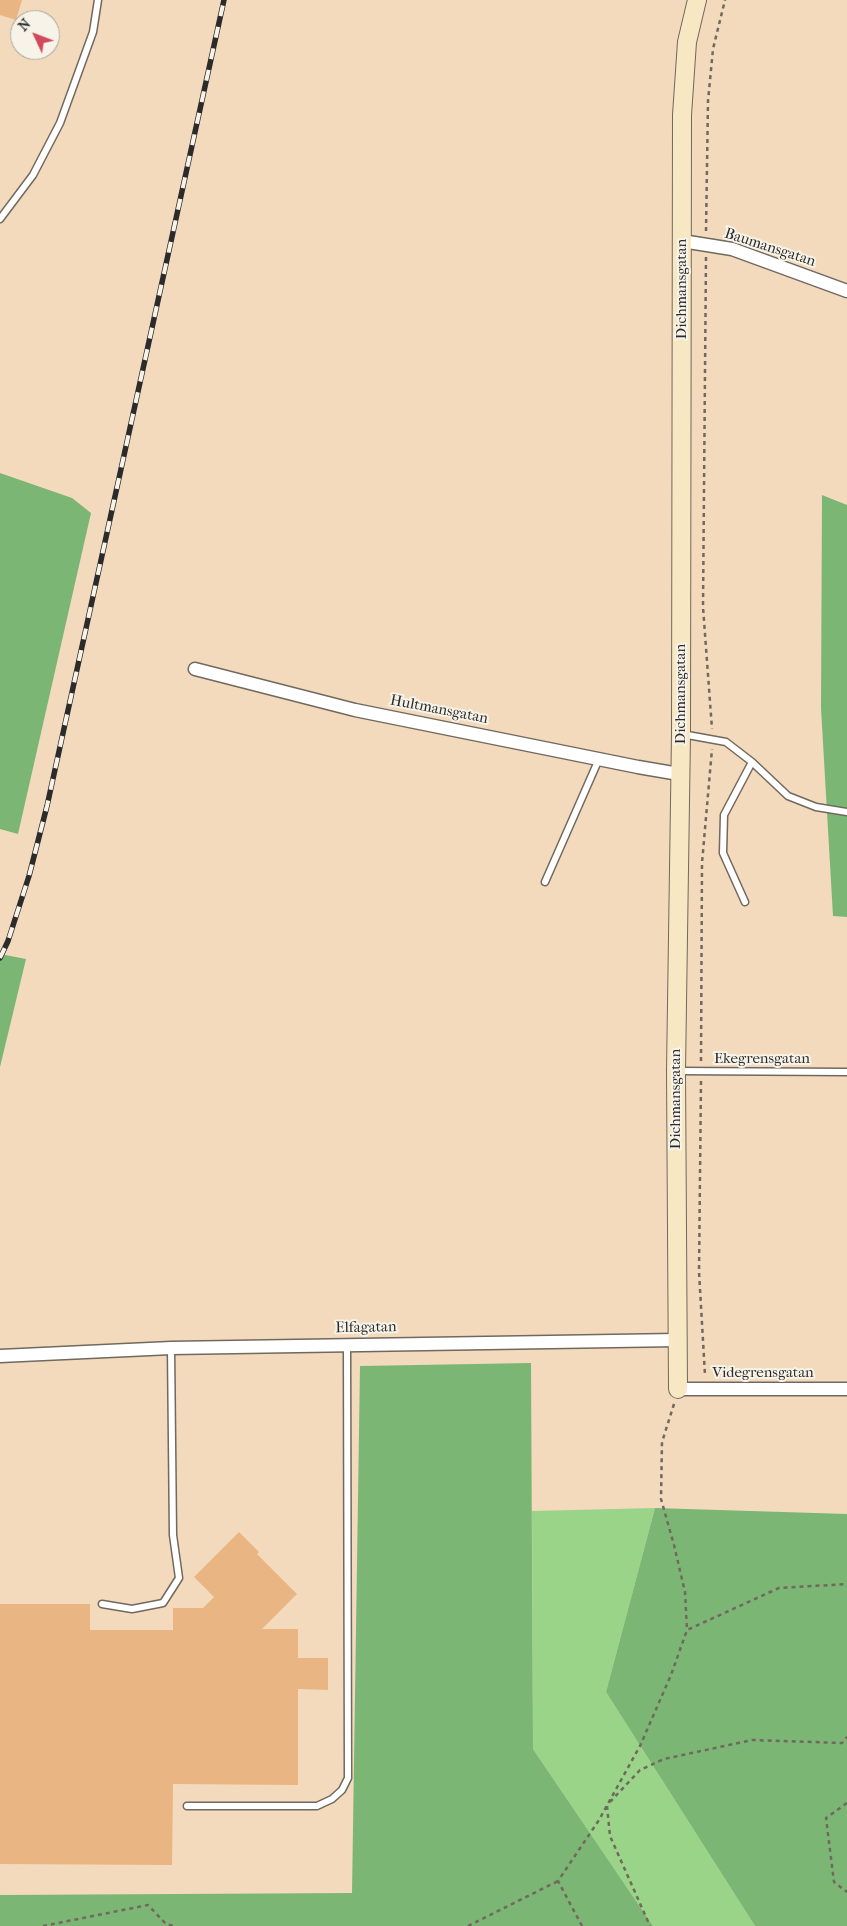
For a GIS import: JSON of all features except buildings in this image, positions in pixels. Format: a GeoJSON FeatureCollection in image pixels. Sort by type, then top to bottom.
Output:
{"type":"FeatureCollection","features":[{"type":"Feature","properties":{"kind":"street","name":"Dichmansgatan"},"geometry":{"type":"LineString","coordinates":[[678,1389],[676,1071],[681,734],[682,115],[687,42],[697,0]]}},
{"type":"Feature","properties":{"kind":"street","name":"Baumansgatan"},"geometry":{"type":"LineString","coordinates":[[682,241],[732,249],[847,291]]}},
{"type":"Feature","properties":{"kind":"street","name":"Hultmansgatan"},"geometry":{"type":"LineString","coordinates":[[195,669],[356,710],[680,774]]}},
{"type":"Feature","properties":{"kind":"street","name":"Elfagatan"},"geometry":{"type":"LineString","coordinates":[[0,1356],[171,1348],[677,1340]]}},
{"type":"Feature","properties":{"kind":"street","name":"Videgrensgatan"},"geometry":{"type":"LineString","coordinates":[[678,1389],[847,1389]]}},
{"type":"Feature","properties":{"kind":"lane"},"geometry":{"type":"LineString","coordinates":[[0,219],[33,175],[60,123],[93,32],[98,0]]}},
{"type":"Feature","properties":{"kind":"lane"},"geometry":{"type":"LineString","coordinates":[[681,734],[726,742],[752,762],[788,796],[816,807],[847,812]]}},
{"type":"Feature","properties":{"kind":"lane"},"geometry":{"type":"LineString","coordinates":[[545,882],[599,759]]}},
{"type":"Feature","properties":{"kind":"lane"},"geometry":{"type":"LineString","coordinates":[[745,902],[723,853],[724,816],[752,762]]}},
{"type":"Feature","properties":{"kind":"lane","name":"Ekegrensgatan"},"geometry":{"type":"LineString","coordinates":[[676,1071],[847,1072]]}},
{"type":"Feature","properties":{"kind":"lane"},"geometry":{"type":"LineString","coordinates":[[187,1806],[316,1806],[332,1799],[342,1790],[348,1778],[347,1344]]}},
{"type":"Feature","properties":{"kind":"lane"},"geometry":{"type":"LineString","coordinates":[[102,1604],[132,1609],[163,1603],[179,1578],[173,1535],[171,1348]]}},
{"type":"Feature","properties":{"kind":"path"},"geometry":{"type":"LineString","coordinates":[[706,1389],[699,1272],[702,863],[712,739],[703,607],[706,245],[708,101],[713,49],[725,0]]}},
{"type":"Feature","properties":{"kind":"path"},"geometry":{"type":"LineString","coordinates":[[468,1926],[558,1881],[607,1805],[640,1746],[671,1675],[687,1630],[684,1592],[661,1499],[662,1442],[678,1389]]}},
{"type":"Feature","properties":{"kind":"path"},"geometry":{"type":"LineString","coordinates":[[687,1630],[778,1588],[847,1584]]}},
{"type":"Feature","properties":{"kind":"path"},"geometry":{"type":"LineString","coordinates":[[650,1926],[610,1836],[607,1805],[640,1770],[664,1759],[752,1740],[842,1743],[847,1737]]}},
{"type":"Feature","properties":{"kind":"path"},"geometry":{"type":"LineString","coordinates":[[847,1803],[826,1818],[834,1882],[847,1892]]}},
{"type":"Feature","properties":{"kind":"path"},"geometry":{"type":"LineString","coordinates":[[558,1881],[582,1926]]}},
{"type":"Feature","properties":{"kind":"path"},"geometry":{"type":"LineString","coordinates":[[43,1926],[148,1905],[166,1924],[175,1926]]}},
{"type":"Feature","properties":{"kind":"green space"},"geometry":{"type":"Polygon","coordinates":[[[0,473],[72,498],[91,513],[18,834],[0,829],[0,473]]]}},
{"type":"Feature","properties":{"kind":"green space"},"geometry":{"type":"Polygon","coordinates":[[[822,495],[847,505],[847,917],[833,916],[821,708],[822,495]]]}},
{"type":"Feature","properties":{"kind":"green space"},"geometry":{"type":"Polygon","coordinates":[[[0,954],[26,959],[0,1067],[0,954]]]}},
{"type":"Feature","properties":{"kind":"green space"},"geometry":{"type":"Polygon","coordinates":[[[531,1363],[533,1749],[653,1926],[0,1926],[0,1895],[352,1893],[360,1366],[531,1363]]]}},
{"type":"Feature","properties":{"kind":"green space"},"geometry":{"type":"Polygon","coordinates":[[[655,1508],[606,1692],[755,1926],[653,1926],[533,1749],[532,1511],[655,1508]]]}},
{"type":"Feature","properties":{"kind":"green space"},"geometry":{"type":"Polygon","coordinates":[[[655,1508],[847,1514],[847,1926],[755,1926],[606,1692],[655,1508]]]}},
{"type":"Feature","properties":{"kind":"railway"},"geometry":{"type":"LineString","coordinates":[[0,958],[8,941],[29,876],[47,806],[224,0]]}}]}
